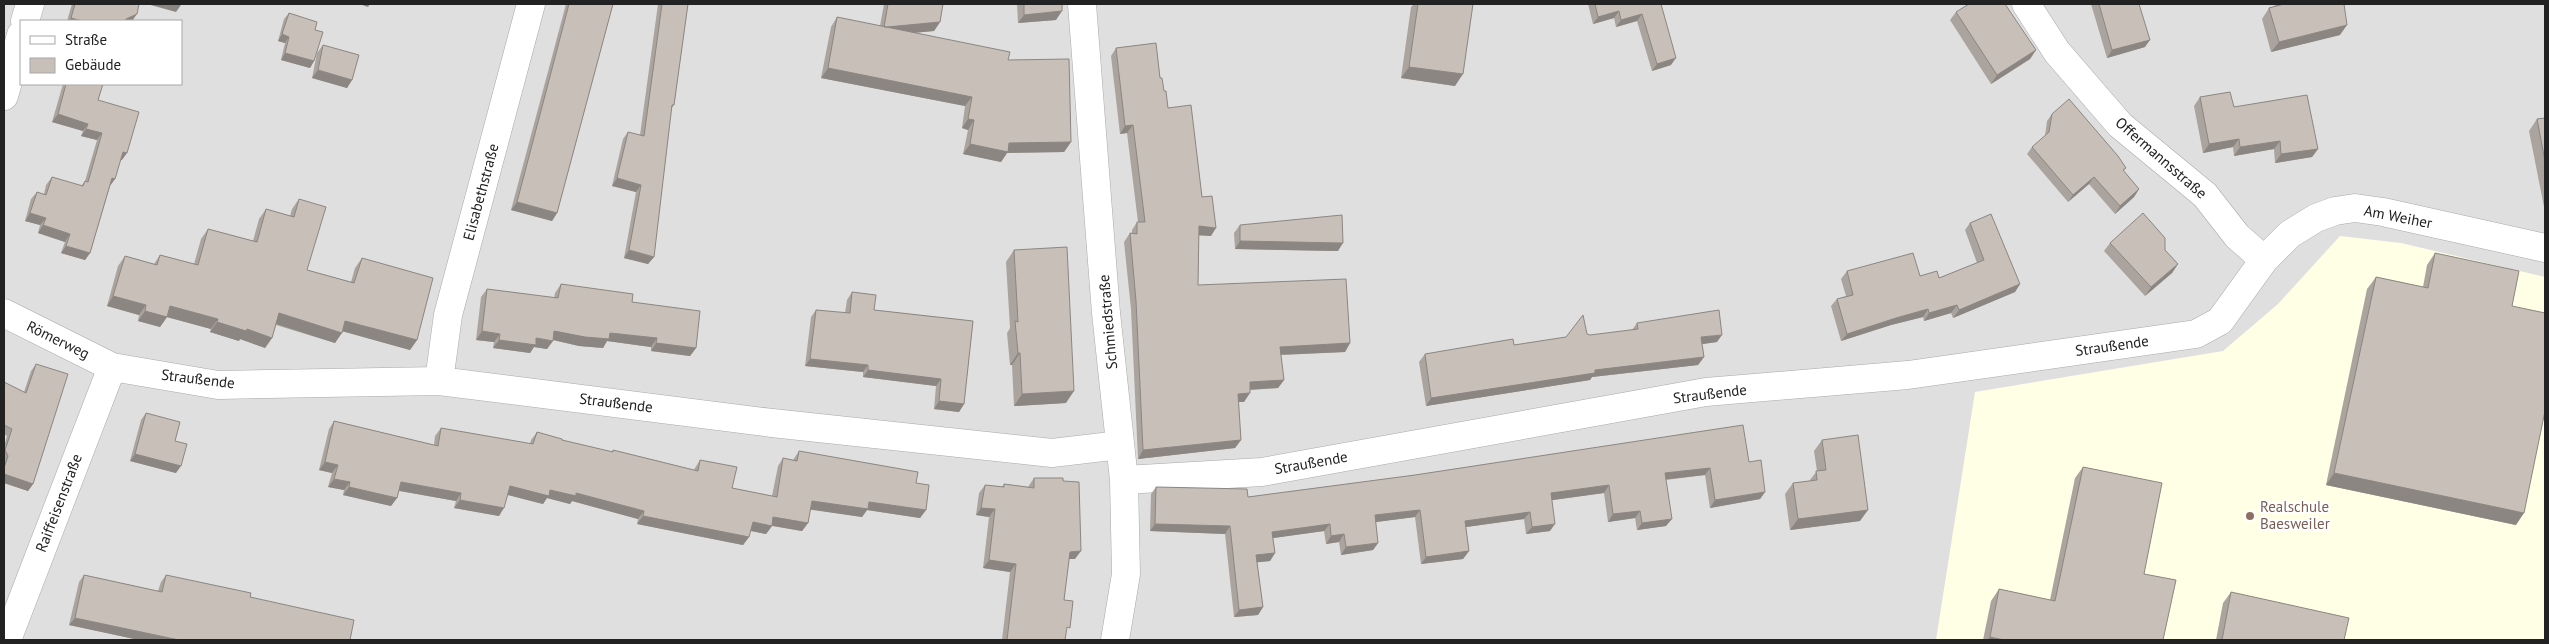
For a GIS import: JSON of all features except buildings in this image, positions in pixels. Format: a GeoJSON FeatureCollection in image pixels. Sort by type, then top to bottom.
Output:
{"type":"FeatureCollection","features":[{"type":"Feature","properties":{"kind":"street"},"geometry":{"type":"LineString","coordinates":[[25,20],[30,4]]}},
{"type":"Feature","properties":{"kind":"street","name":"Elisabethstraße"},"geometry":{"type":"LineString","coordinates":[[439,381],[448,315],[532,4]]}},
{"type":"Feature","properties":{"kind":"street","name":"Schmiedstraße"},"geometry":{"type":"LineString","coordinates":[[1082,4],[1106,304],[1124,480],[1126,574],[1115,640]]}},
{"type":"Feature","properties":{"kind":"street","name":"Offermannsstraße"},"geometry":{"type":"LineString","coordinates":[[2026,4],[2058,52],[2120,125],[2205,195],[2237,236],[2264,260]]}},
{"type":"Feature","properties":{"kind":"street"},"geometry":{"type":"LineString","coordinates":[[4,96],[20,39]]}},
{"type":"Feature","properties":{"kind":"street","name":"Am Weiher"},"geometry":{"type":"LineString","coordinates":[[2264,260],[2290,234],[2316,218],[2355,208],[2545,248]]}},
{"type":"Feature","properties":{"kind":"street","name":"Straußende"},"geometry":{"type":"LineString","coordinates":[[1124,480],[1262,472],[1706,392],[1908,375],[2196,334],[2220,321],[2264,260]]}},
{"type":"Feature","properties":{"kind":"street","name":"Römerweg"},"geometry":{"type":"LineString","coordinates":[[4,313],[112,367]]}},
{"type":"Feature","properties":{"kind":"street","name":"Straußende"},"geometry":{"type":"LineString","coordinates":[[112,367],[218,385],[439,381],[772,423],[1052,453],[1120,445]]}},
{"type":"Feature","properties":{"kind":"street","name":"Raiffeisenstraße"},"geometry":{"type":"LineString","coordinates":[[7,640],[112,367]]}},
{"type":"Feature","properties":{"kind":"shaded area"},"geometry":{"type":"Polygon","coordinates":[[[4,4],[2545,4],[2545,640],[4,640],[4,4]]]}},
{"type":"Feature","properties":{"kind":"shaded area","name":"Realschule Baesweiler"},"geometry":{"type":"Polygon","coordinates":[[[2340,236],[2401,243],[2545,277],[2545,640],[1936,640],[1975,392],[2223,351],[2278,304],[2340,236]]]}},
{"type":"Feature","properties":{"kind":"place","name":"Realschule Baesweiler"},"geometry":{"type":"Point","coordinates":[2250,516]}}]}
